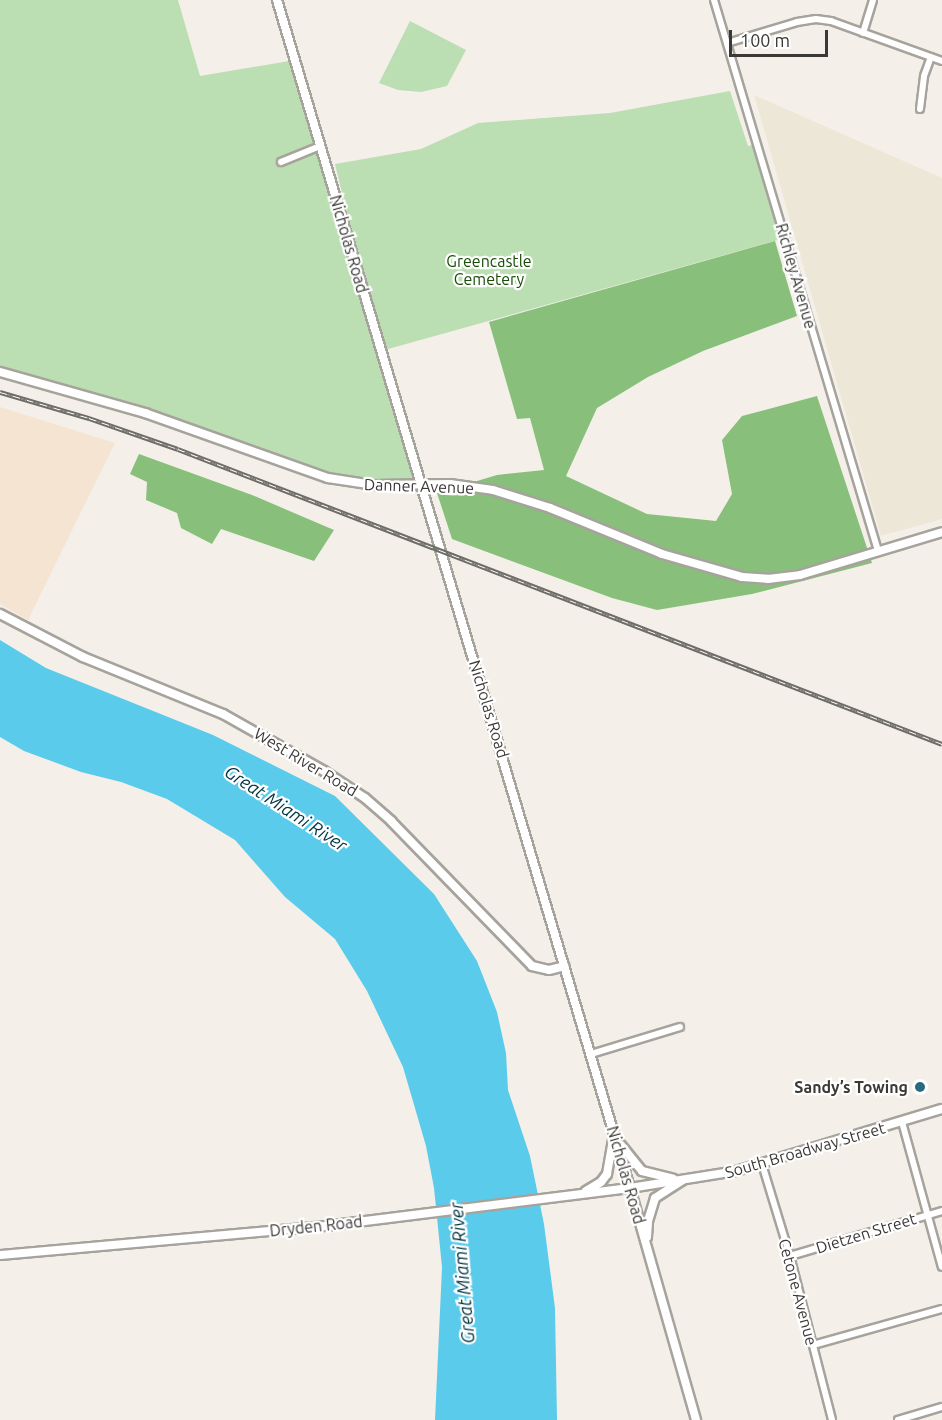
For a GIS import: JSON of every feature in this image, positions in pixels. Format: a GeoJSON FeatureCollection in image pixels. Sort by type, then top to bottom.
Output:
{"type":"FeatureCollection","features":[{"type":"Feature","properties":{"kind":"main road"},"geometry":{"type":"LineString","coordinates":[[602,1187],[610,1166],[614,1134]]}},
{"type":"Feature","properties":{"kind":"main road"},"geometry":{"type":"LineString","coordinates":[[647,1247],[648,1221],[655,1198],[683,1180]]}},
{"type":"Feature","properties":{"kind":"main road","name":"Dryden Road"},"geometry":{"type":"LineString","coordinates":[[0,1256],[398,1217],[580,1195],[602,1187],[630,1188]]}},
{"type":"Feature","properties":{"kind":"main road","name":"Nicholas Road"},"geometry":{"type":"LineString","coordinates":[[630,1188],[696,1420]]}},
{"type":"Feature","properties":{"kind":"street","name":"Nicholas Road"},"geometry":{"type":"LineString","coordinates":[[277,0],[630,1188]]}},
{"type":"Feature","properties":{"kind":"street","name":"Richley Avenue"},"geometry":{"type":"LineString","coordinates":[[714,0],[878,551]]}},
{"type":"Feature","properties":{"kind":"street"},"geometry":{"type":"LineString","coordinates":[[863,33],[873,0]]}},
{"type":"Feature","properties":{"kind":"street"},"geometry":{"type":"LineString","coordinates":[[727,43],[809,20],[831,21],[942,61]]}},
{"type":"Feature","properties":{"kind":"street"},"geometry":{"type":"LineString","coordinates":[[920,109],[924,76],[931,57]]}},
{"type":"Feature","properties":{"kind":"street"},"geometry":{"type":"LineString","coordinates":[[281,162],[320,146]]}},
{"type":"Feature","properties":{"kind":"street","name":"Danner Avenue"},"geometry":{"type":"LineString","coordinates":[[0,372],[145,413],[328,478],[374,485],[473,486],[516,496],[662,554],[750,579],[776,579],[800,575],[942,532]]}},
{"type":"Feature","properties":{"kind":"street","name":"West River Road"},"geometry":{"type":"LineString","coordinates":[[0,614],[83,657],[223,714],[324,771],[365,798],[391,821],[532,966],[543,970],[565,966]]}},
{"type":"Feature","properties":{"kind":"street"},"geometry":{"type":"LineString","coordinates":[[591,1054],[680,1027]]}},
{"type":"Feature","properties":{"kind":"street","name":"South Broadway Street"},"geometry":{"type":"LineString","coordinates":[[630,1188],[725,1174],[942,1109]]}},
{"type":"Feature","properties":{"kind":"street"},"geometry":{"type":"LineString","coordinates":[[902,1122],[942,1267]]}},
{"type":"Feature","properties":{"kind":"street"},"geometry":{"type":"LineString","coordinates":[[614,1134],[625,1152],[642,1171],[665,1178],[683,1180]]}},
{"type":"Feature","properties":{"kind":"street","name":"Cetone Avenue"},"geometry":{"type":"LineString","coordinates":[[762,1164],[790,1256],[832,1420]]}},
{"type":"Feature","properties":{"kind":"street","name":"Dietzen Street"},"geometry":{"type":"LineString","coordinates":[[790,1256],[942,1210]]}},
{"type":"Feature","properties":{"kind":"street"},"geometry":{"type":"LineString","coordinates":[[813,1345],[942,1309]]}},
{"type":"Feature","properties":{"kind":"street"},"geometry":{"type":"LineString","coordinates":[[898,1420],[942,1407]]}},
{"type":"Feature","properties":{"kind":"shaded area"},"geometry":{"type":"Polygon","coordinates":[[[754,95],[942,178],[942,519],[881,536],[754,95]]]}},
{"type":"Feature","properties":{"kind":"shaded area"},"geometry":{"type":"Polygon","coordinates":[[[0,407],[115,443],[28,620],[0,604],[0,407]]]}},
{"type":"Feature","properties":{"kind":"green space","name":"Greencastle Cemetery"},"geometry":{"type":"Polygon","coordinates":[[[0,0],[178,0],[200,76],[295,60],[353,256],[357,255],[335,164],[421,149],[478,123],[610,113],[730,91],[748,146],[756,144],[785,238],[381,351],[419,484],[340,481],[190,427],[0,372],[0,0]]]}},
{"type":"Feature","properties":{"kind":"green space"},"geometry":{"type":"Polygon","coordinates":[[[410,21],[466,50],[447,86],[421,92],[398,90],[379,83],[410,21]]]}},
{"type":"Feature","properties":{"kind":"green space"},"geometry":{"type":"Polygon","coordinates":[[[775,241],[797,316],[703,351],[648,377],[597,408],[566,476],[647,514],[716,521],[732,494],[722,440],[742,416],[817,396],[872,563],[752,594],[657,610],[612,598],[452,539],[437,493],[497,475],[544,470],[530,418],[517,419],[489,322],[775,241]]]}},
{"type":"Feature","properties":{"kind":"green space"},"geometry":{"type":"Polygon","coordinates":[[[139,454],[252,495],[334,530],[314,561],[221,529],[212,544],[181,528],[177,513],[146,500],[147,482],[130,474],[139,454]]]}},
{"type":"Feature","properties":{"kind":"water","name":"Great Miami River"},"geometry":{"type":"Polygon","coordinates":[[[0,640],[46,668],[213,735],[335,796],[434,894],[477,961],[497,1012],[506,1053],[508,1090],[530,1156],[544,1224],[555,1308],[557,1420],[435,1420],[442,1267],[434,1188],[426,1146],[403,1067],[367,991],[335,939],[285,897],[235,840],[167,799],[24,751],[0,737],[0,640]]]}},
{"type":"Feature","properties":{"kind":"railway"},"geometry":{"type":"LineString","coordinates":[[0,392],[89,418],[178,449],[942,744]]}},
{"type":"Feature","properties":{"kind":"place","name":"Sandy’s Towing"},"geometry":{"type":"Point","coordinates":[920,1087]}}]}
